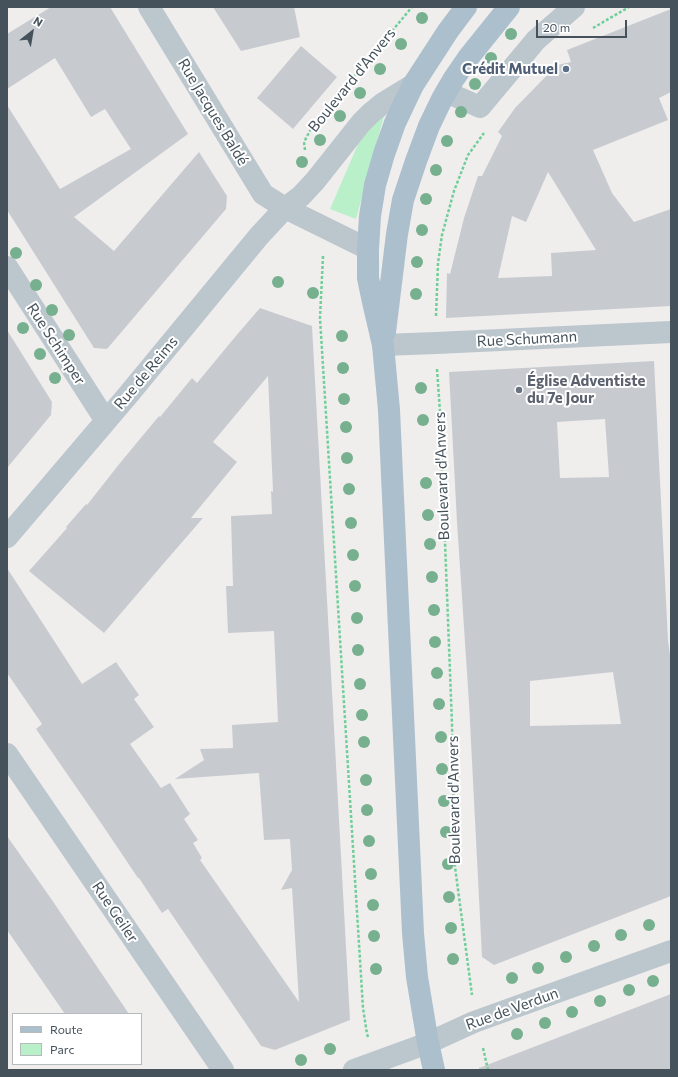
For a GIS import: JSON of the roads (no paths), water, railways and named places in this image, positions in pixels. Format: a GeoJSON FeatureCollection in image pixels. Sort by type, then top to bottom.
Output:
{"type":"FeatureCollection","features":[{"type":"Feature","properties":{"kind":"main road"},"geometry":{"type":"LineString","coordinates":[[434,1070],[417,977],[413,933],[389,410],[383,345],[368,278],[368,249],[370,216],[375,185],[395,124],[412,85],[440,42],[466,7]]}},
{"type":"Feature","properties":{"kind":"main road"},"geometry":{"type":"LineString","coordinates":[[383,345],[397,234],[403,200],[429,126],[446,92],[468,58],[509,7]]}},
{"type":"Feature","properties":{"kind":"street","name":"Rue Jacques Baldé"},"geometry":{"type":"LineString","coordinates":[[149,7],[263,194],[285,208]]}},
{"type":"Feature","properties":{"kind":"street"},"geometry":{"type":"LineString","coordinates":[[446,92],[480,107],[536,40],[574,7]]}},
{"type":"Feature","properties":{"kind":"street"},"geometry":{"type":"LineString","coordinates":[[368,249],[285,208],[301,196],[315,181],[361,123],[371,113],[382,104],[412,85]]}},
{"type":"Feature","properties":{"kind":"street","name":"Rue de Reims"},"geometry":{"type":"LineString","coordinates":[[7,537],[128,395],[259,236],[285,208]]}},
{"type":"Feature","properties":{"kind":"street","name":"Rue Schimper"},"geometry":{"type":"LineString","coordinates":[[7,267],[106,421]]}},
{"type":"Feature","properties":{"kind":"street","name":"Rue Schumann"},"geometry":{"type":"LineString","coordinates":[[383,345],[671,332]]}},
{"type":"Feature","properties":{"kind":"street","name":"Rue Geiler"},"geometry":{"type":"LineString","coordinates":[[7,754],[223,1070]]}},
{"type":"Feature","properties":{"kind":"street","name":"Rue de Verdun"},"geometry":{"type":"LineString","coordinates":[[354,1070],[428,1043],[474,1022],[671,951]]}},
{"type":"Feature","properties":{"kind":"place","name":"Crédit Mutuel"},"geometry":{"type":"Point","coordinates":[566,69]}},
{"type":"Feature","properties":{"kind":"place","name":"Église Adventiste du 7e Jour"},"geometry":{"type":"Point","coordinates":[519,390]}}]}
